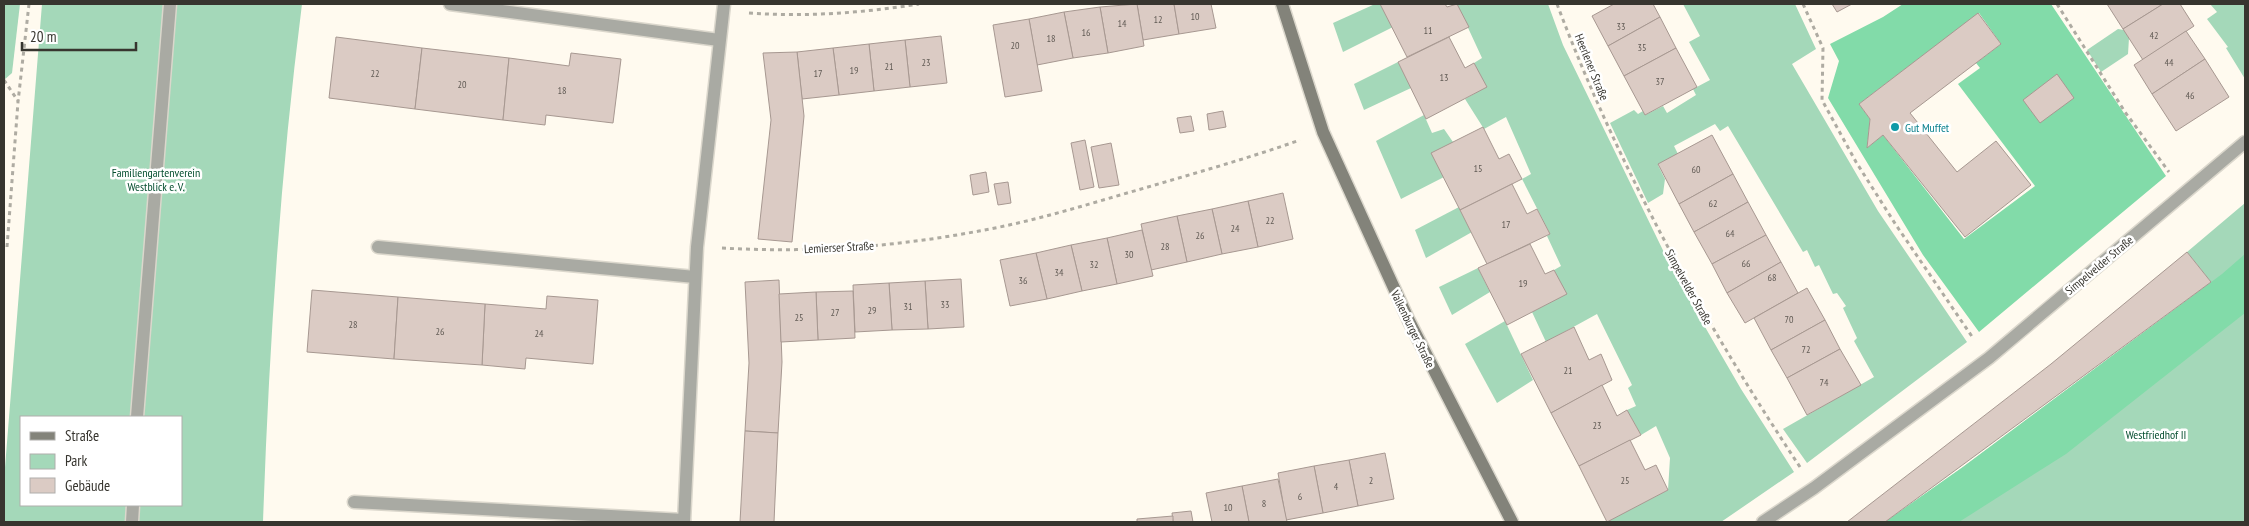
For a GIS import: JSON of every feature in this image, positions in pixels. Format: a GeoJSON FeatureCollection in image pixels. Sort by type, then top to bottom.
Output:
{"type":"FeatureCollection","features":[{"type":"Feature","properties":{"kind":"street"},"geometry":{"type":"LineString","coordinates":[[137,416],[170,4]]}},
{"type":"Feature","properties":{"kind":"street"},"geometry":{"type":"LineString","coordinates":[[450,4],[719,40]]}},
{"type":"Feature","properties":{"kind":"street","name":"Valkenburger Straße"},"geometry":{"type":"LineString","coordinates":[[1282,4],[1323,132],[1408,321],[1511,522]]}},
{"type":"Feature","properties":{"kind":"street"},"geometry":{"type":"LineString","coordinates":[[354,502],[684,521],[697,247],[724,8]]}},
{"type":"Feature","properties":{"kind":"street","name":"Simpelvelder Straße"},"geometry":{"type":"LineString","coordinates":[[1763,522],[1814,488],[1989,358],[2245,142]]}},
{"type":"Feature","properties":{"kind":"street"},"geometry":{"type":"LineString","coordinates":[[378,247],[695,277]]}},
{"type":"Feature","properties":{"kind":"street"},"geometry":{"type":"LineString","coordinates":[[132,522],[133,506]]}},
{"type":"Feature","properties":{"kind":"path"},"geometry":{"type":"LineString","coordinates":[[7,247],[18,102],[29,4]]}},
{"type":"Feature","properties":{"kind":"path"},"geometry":{"type":"LineString","coordinates":[[724,8],[780,15],[830,13],[919,4]]}},
{"type":"Feature","properties":{"kind":"path","name":"Heerlener Straße"},"geometry":{"type":"LineString","coordinates":[[1557,4],[1582,70],[1612,136]]}},
{"type":"Feature","properties":{"kind":"path"},"geometry":{"type":"LineString","coordinates":[[1803,4],[1823,48],[1822,100],[1825,107],[1856,162],[1939,291],[1989,358]]}},
{"type":"Feature","properties":{"kind":"path"},"geometry":{"type":"LineString","coordinates":[[2057,4],[2125,112],[2185,192]]}},
{"type":"Feature","properties":{"kind":"path"},"geometry":{"type":"LineString","coordinates":[[4,80],[18,102]]}},
{"type":"Feature","properties":{"kind":"path","name":"Lemierser Straße"},"geometry":{"type":"LineString","coordinates":[[697,247],[758,250],[832,248],[890,244],[980,231],[1103,200],[1252,157],[1323,132]]}},
{"type":"Feature","properties":{"kind":"path","name":"Simpelvelder Straße"},"geometry":{"type":"LineString","coordinates":[[1612,136],[1666,246],[1698,304],[1748,388],[1814,488]]}},
{"type":"Feature","properties":{"kind":"green space"},"geometry":{"type":"Polygon","coordinates":[[[4,4],[20,4],[12,73],[4,80],[4,4]]]}},
{"type":"Feature","properties":{"kind":"green space","name":"Familiengartenverein Westblick e. V."},"geometry":{"type":"Polygon","coordinates":[[[42,4],[302,4],[287,133],[276,263],[263,522],[4,522],[4,480],[42,4]]]}},
{"type":"Feature","properties":{"kind":"green space"},"geometry":{"type":"Polygon","coordinates":[[[1375,4],[1380,4],[1393,27],[1343,52],[1333,23],[1375,4]]]}},
{"type":"Feature","properties":{"kind":"green space"},"geometry":{"type":"Polygon","coordinates":[[[1457,4],[1548,4],[1563,45],[1676,277],[1741,389],[1794,472],[1721,522],[1606,522],[1668,490],[1670,458],[1656,426],[1641,435],[1627,410],[1636,406],[1628,388],[1632,385],[1597,314],[1546,342],[1532,312],[1566,294],[1554,270],[1561,266],[1547,236],[1550,234],[1522,179],[1531,174],[1506,117],[1484,129],[1465,99],[1486,87],[1474,63],[1482,58],[1457,4]]]}},
{"type":"Feature","properties":{"kind":"green space"},"geometry":{"type":"Polygon","coordinates":[[[1683,4],[1795,4],[1816,49],[1792,64],[1878,211],[1967,342],[1807,463],[1783,429],[1874,377],[1854,341],[1857,338],[1843,308],[1846,306],[1837,293],[1833,294],[1819,265],[1815,267],[1807,250],[1803,252],[1728,126],[1720,131],[1715,124],[1674,146],[1678,154],[1658,165],[1665,179],[1663,194],[1648,203],[1610,123],[1634,110],[1638,114],[1643,111],[1645,115],[1663,106],[1667,113],[1696,95],[1693,89],[1710,80],[1689,42],[1700,36],[1683,4]]]}},
{"type":"Feature","properties":{"kind":"green space"},"geometry":{"type":"Polygon","coordinates":[[[1903,4],[2051,4],[2166,176],[1979,332],[1923,255],[1828,98],[1839,61],[1830,44],[1883,17],[1903,4]],[[1979,13],[1859,104],[1870,119],[1867,148],[1883,135],[1964,239],[2035,186],[1958,84],[1980,68],[1976,63],[2001,44],[1979,13]]]}},
{"type":"Feature","properties":{"kind":"green space"},"geometry":{"type":"Polygon","coordinates":[[[2210,4],[2245,4],[2245,79],[2226,48],[2228,47],[2207,19],[2217,12],[2210,4]]]}},
{"type":"Feature","properties":{"kind":"green space"},"geometry":{"type":"Polygon","coordinates":[[[2118,29],[2124,30],[2129,38],[2128,54],[2101,72],[2087,50],[2118,29]]]}},
{"type":"Feature","properties":{"kind":"green space"},"geometry":{"type":"Polygon","coordinates":[[[1398,62],[1411,88],[1364,110],[1354,84],[1398,62]]]}},
{"type":"Feature","properties":{"kind":"green space"},"geometry":{"type":"Polygon","coordinates":[[[1424,115],[1432,133],[1444,129],[1453,142],[1444,177],[1401,199],[1376,141],[1424,115]]]}},
{"type":"Feature","properties":{"kind":"green space","name":"Westfriedhof II"},"geometry":{"type":"Polygon","coordinates":[[[2245,203],[2245,522],[1885,522],[1963,467],[2211,282],[2187,252],[2245,203]]]}},
{"type":"Feature","properties":{"kind":"green space"},"geometry":{"type":"Polygon","coordinates":[[[1459,207],[1472,232],[1426,258],[1415,230],[1459,207]]]}},
{"type":"Feature","properties":{"kind":"green space"},"geometry":{"type":"Polygon","coordinates":[[[2245,254],[2245,313],[2066,454],[1959,522],[1885,522],[1963,467],[2222,274],[2245,254]]]}},
{"type":"Feature","properties":{"kind":"green space"},"geometry":{"type":"Polygon","coordinates":[[[1478,268],[1490,292],[1452,315],[1439,287],[1478,268]]]}},
{"type":"Feature","properties":{"kind":"green space"},"geometry":{"type":"Polygon","coordinates":[[[1505,321],[1533,380],[1497,403],[1465,344],[1505,321]]]}},
{"type":"Feature","properties":{"kind":"building"},"geometry":{"type":"Polygon","coordinates":[[[1137,4],[1174,4],[1179,34],[1143,40],[1137,4]]]}},
{"type":"Feature","properties":{"kind":"building"},"geometry":{"type":"Polygon","coordinates":[[[1137,4],[1144,46],[1108,53],[1100,7],[1137,4]]]}},
{"type":"Feature","properties":{"kind":"building"},"geometry":{"type":"Polygon","coordinates":[[[1174,4],[1211,4],[1216,28],[1179,34],[1174,4]]]}},
{"type":"Feature","properties":{"kind":"building"},"geometry":{"type":"Polygon","coordinates":[[[1380,4],[1445,4],[1447,7],[1457,4],[1469,27],[1407,57],[1380,4]]]}},
{"type":"Feature","properties":{"kind":"building"},"geometry":{"type":"Polygon","coordinates":[[[1614,4],[1653,4],[1660,17],[1608,46],[1592,16],[1614,4]]]}},
{"type":"Feature","properties":{"kind":"building"},"geometry":{"type":"Polygon","coordinates":[[[1832,4],[1852,4],[1837,12],[1832,4]]]}},
{"type":"Feature","properties":{"kind":"building"},"geometry":{"type":"Polygon","coordinates":[[[2107,4],[2163,4],[2123,29],[2107,4]]]}},
{"type":"Feature","properties":{"kind":"building"},"geometry":{"type":"Polygon","coordinates":[[[2163,4],[2180,4],[2194,26],[2143,60],[2123,29],[2163,4]]]}},
{"type":"Feature","properties":{"kind":"building"},"geometry":{"type":"Polygon","coordinates":[[[1100,7],[1108,53],[1073,58],[1064,12],[1100,7]]]}},
{"type":"Feature","properties":{"kind":"building"},"geometry":{"type":"Polygon","coordinates":[[[1064,12],[1073,58],[1037,65],[1029,19],[1064,12]]]}},
{"type":"Feature","properties":{"kind":"building","name":"Gut Muffet"},"geometry":{"type":"Polygon","coordinates":[[[1978,13],[2001,44],[1910,113],[1957,172],[1996,141],[2031,185],[1965,237],[1883,135],[1867,148],[1870,119],[1859,104],[1978,13]]]}},
{"type":"Feature","properties":{"kind":"building"},"geometry":{"type":"Polygon","coordinates":[[[1660,17],[1676,48],[1624,76],[1608,46],[1660,17]]]}},
{"type":"Feature","properties":{"kind":"building"},"geometry":{"type":"Polygon","coordinates":[[[1029,19],[1042,91],[1005,97],[993,25],[1029,19]]]}},
{"type":"Feature","properties":{"kind":"building"},"geometry":{"type":"Polygon","coordinates":[[[2186,31],[2205,59],[2152,94],[2134,65],[2186,31]]]}},
{"type":"Feature","properties":{"kind":"building"},"geometry":{"type":"Polygon","coordinates":[[[941,36],[947,83],[910,87],[905,40],[941,36]]]}},
{"type":"Feature","properties":{"kind":"building"},"geometry":{"type":"Polygon","coordinates":[[[336,37],[422,48],[415,109],[329,98],[336,37]]]}},
{"type":"Feature","properties":{"kind":"building"},"geometry":{"type":"Polygon","coordinates":[[[1449,37],[1465,68],[1474,63],[1487,87],[1426,119],[1398,62],[1449,37]]]}},
{"type":"Feature","properties":{"kind":"building"},"geometry":{"type":"Polygon","coordinates":[[[905,40],[910,87],[874,91],[869,44],[905,40]]]}},
{"type":"Feature","properties":{"kind":"building"},"geometry":{"type":"Polygon","coordinates":[[[869,44],[874,91],[839,95],[833,48],[869,44]]]}},
{"type":"Feature","properties":{"kind":"building"},"geometry":{"type":"Polygon","coordinates":[[[422,48],[509,58],[503,120],[415,109],[422,48]]]}},
{"type":"Feature","properties":{"kind":"building"},"geometry":{"type":"Polygon","coordinates":[[[833,48],[839,95],[802,99],[797,52],[833,48]]]}},
{"type":"Feature","properties":{"kind":"building"},"geometry":{"type":"Polygon","coordinates":[[[1676,48],[1697,87],[1645,115],[1624,76],[1676,48]]]}},
{"type":"Feature","properties":{"kind":"building"},"geometry":{"type":"Polygon","coordinates":[[[797,52],[804,116],[792,242],[758,239],[771,120],[763,53],[797,52]]]}},
{"type":"Feature","properties":{"kind":"building"},"geometry":{"type":"Polygon","coordinates":[[[571,53],[621,59],[613,123],[546,115],[545,125],[503,120],[509,58],[569,66],[571,53]]]}},
{"type":"Feature","properties":{"kind":"building"},"geometry":{"type":"Polygon","coordinates":[[[2205,59],[2229,97],[2176,131],[2152,94],[2205,59]]]}},
{"type":"Feature","properties":{"kind":"building"},"geometry":{"type":"Polygon","coordinates":[[[2057,74],[2074,98],[2040,123],[2023,100],[2057,74]]]}},
{"type":"Feature","properties":{"kind":"building"},"geometry":{"type":"Polygon","coordinates":[[[1223,111],[1226,127],[1209,130],[1207,114],[1223,111]]]}},
{"type":"Feature","properties":{"kind":"building"},"geometry":{"type":"Polygon","coordinates":[[[1191,116],[1194,131],[1180,133],[1177,118],[1191,116]]]}},
{"type":"Feature","properties":{"kind":"building"},"geometry":{"type":"Polygon","coordinates":[[[1483,127],[1499,159],[1509,154],[1522,179],[1460,210],[1431,153],[1483,127]]]}},
{"type":"Feature","properties":{"kind":"building"},"geometry":{"type":"Polygon","coordinates":[[[1712,135],[1733,174],[1679,204],[1658,164],[1712,135]]]}},
{"type":"Feature","properties":{"kind":"building"},"geometry":{"type":"Polygon","coordinates":[[[1085,140],[1094,187],[1080,190],[1071,143],[1085,140]]]}},
{"type":"Feature","properties":{"kind":"building"},"geometry":{"type":"Polygon","coordinates":[[[1111,143],[1119,185],[1099,188],[1091,147],[1111,143]]]}},
{"type":"Feature","properties":{"kind":"building"},"geometry":{"type":"Polygon","coordinates":[[[986,172],[989,192],[973,195],[970,175],[986,172]]]}},
{"type":"Feature","properties":{"kind":"building"},"geometry":{"type":"Polygon","coordinates":[[[1733,174],[1748,202],[1694,232],[1679,204],[1733,174]]]}},
{"type":"Feature","properties":{"kind":"building"},"geometry":{"type":"Polygon","coordinates":[[[1008,182],[1011,203],[998,205],[994,184],[1008,182]]]}},
{"type":"Feature","properties":{"kind":"building"},"geometry":{"type":"Polygon","coordinates":[[[1512,184],[1527,214],[1537,209],[1550,234],[1487,264],[1460,210],[1512,184]]]}},
{"type":"Feature","properties":{"kind":"building"},"geometry":{"type":"Polygon","coordinates":[[[1283,193],[1293,239],[1258,247],[1248,201],[1283,193]]]}},
{"type":"Feature","properties":{"kind":"building"},"geometry":{"type":"Polygon","coordinates":[[[1248,201],[1258,247],[1222,254],[1212,209],[1248,201]]]}},
{"type":"Feature","properties":{"kind":"building"},"geometry":{"type":"Polygon","coordinates":[[[1748,202],[1766,235],[1712,264],[1694,232],[1748,202]]]}},
{"type":"Feature","properties":{"kind":"building"},"geometry":{"type":"Polygon","coordinates":[[[1212,209],[1222,254],[1187,262],[1177,216],[1212,209]]]}},
{"type":"Feature","properties":{"kind":"building"},"geometry":{"type":"Polygon","coordinates":[[[1177,216],[1187,262],[1151,270],[1141,224],[1177,216]]]}},
{"type":"Feature","properties":{"kind":"building"},"geometry":{"type":"Polygon","coordinates":[[[1142,230],[1153,276],[1117,284],[1107,238],[1142,230]]]}},
{"type":"Feature","properties":{"kind":"building"},"geometry":{"type":"Polygon","coordinates":[[[1766,235],[1781,262],[1727,293],[1712,264],[1766,235]]]}},
{"type":"Feature","properties":{"kind":"building"},"geometry":{"type":"Polygon","coordinates":[[[1107,238],[1117,284],[1082,291],[1071,245],[1107,238]]]}},
{"type":"Feature","properties":{"kind":"building"},"geometry":{"type":"Polygon","coordinates":[[[1530,244],[1545,274],[1554,270],[1567,294],[1507,325],[1478,268],[1530,244]]]}},
{"type":"Feature","properties":{"kind":"building"},"geometry":{"type":"Polygon","coordinates":[[[1071,245],[1082,291],[1047,299],[1036,253],[1071,245]]]}},
{"type":"Feature","properties":{"kind":"building"},"geometry":{"type":"Polygon","coordinates":[[[2187,252],[2211,282],[1885,522],[1847,522],[2051,364],[2187,252]]]}},
{"type":"Feature","properties":{"kind":"building"},"geometry":{"type":"Polygon","coordinates":[[[1036,253],[1047,299],[1010,306],[1000,260],[1036,253]]]}},
{"type":"Feature","properties":{"kind":"building"},"geometry":{"type":"Polygon","coordinates":[[[1781,262],[1798,293],[1745,323],[1727,293],[1781,262]]]}},
{"type":"Feature","properties":{"kind":"building"},"geometry":{"type":"Polygon","coordinates":[[[961,279],[964,327],[928,329],[925,281],[961,279]]]}},
{"type":"Feature","properties":{"kind":"building"},"geometry":{"type":"Polygon","coordinates":[[[779,280],[782,362],[778,433],[745,431],[749,363],[745,282],[779,280]]]}},
{"type":"Feature","properties":{"kind":"building"},"geometry":{"type":"Polygon","coordinates":[[[925,281],[928,329],[892,330],[889,283],[925,281]]]}},
{"type":"Feature","properties":{"kind":"building"},"geometry":{"type":"Polygon","coordinates":[[[889,283],[892,330],[855,332],[853,285],[889,283]]]}},
{"type":"Feature","properties":{"kind":"building"},"geometry":{"type":"Polygon","coordinates":[[[1807,288],[1825,320],[1771,350],[1754,318],[1807,288]]]}},
{"type":"Feature","properties":{"kind":"building"},"geometry":{"type":"Polygon","coordinates":[[[312,290],[398,297],[394,359],[307,352],[312,290]]]}},
{"type":"Feature","properties":{"kind":"building"},"geometry":{"type":"Polygon","coordinates":[[[853,291],[855,338],[818,340],[816,292],[853,291]]]}},
{"type":"Feature","properties":{"kind":"building"},"geometry":{"type":"Polygon","coordinates":[[[816,292],[818,340],[781,342],[779,294],[816,292]]]}},
{"type":"Feature","properties":{"kind":"building"},"geometry":{"type":"Polygon","coordinates":[[[547,296],[598,300],[593,364],[526,358],[525,369],[482,365],[485,304],[546,309],[547,296]]]}},
{"type":"Feature","properties":{"kind":"building"},"geometry":{"type":"Polygon","coordinates":[[[398,297],[485,304],[482,365],[394,359],[398,297]]]}},
{"type":"Feature","properties":{"kind":"building"},"geometry":{"type":"Polygon","coordinates":[[[1825,320],[1840,349],[1787,378],[1771,350],[1825,320]]]}},
{"type":"Feature","properties":{"kind":"building"},"geometry":{"type":"Polygon","coordinates":[[[1574,327],[1589,360],[1601,354],[1612,380],[1551,413],[1521,354],[1574,327]]]}},
{"type":"Feature","properties":{"kind":"building"},"geometry":{"type":"Polygon","coordinates":[[[1840,349],[1861,385],[1807,415],[1787,378],[1840,349]]]}},
{"type":"Feature","properties":{"kind":"building"},"geometry":{"type":"Polygon","coordinates":[[[1602,385],[1617,416],[1627,410],[1641,435],[1579,466],[1551,413],[1602,385]]]}},
{"type":"Feature","properties":{"kind":"building"},"geometry":{"type":"Polygon","coordinates":[[[745,431],[778,433],[774,522],[740,522],[745,431]]]}},
{"type":"Feature","properties":{"kind":"building"},"geometry":{"type":"Polygon","coordinates":[[[1630,440],[1645,470],[1656,465],[1668,490],[1607,522],[1579,466],[1630,440]]]}},
{"type":"Feature","properties":{"kind":"building"},"geometry":{"type":"Polygon","coordinates":[[[1385,453],[1394,499],[1358,506],[1349,460],[1385,453]]]}},
{"type":"Feature","properties":{"kind":"building"},"geometry":{"type":"Polygon","coordinates":[[[1349,460],[1358,506],[1323,513],[1314,466],[1349,460]]]}},
{"type":"Feature","properties":{"kind":"building"},"geometry":{"type":"Polygon","coordinates":[[[1314,466],[1323,513],[1286,520],[1278,473],[1314,466]]]}},
{"type":"Feature","properties":{"kind":"building"},"geometry":{"type":"Polygon","coordinates":[[[1278,479],[1287,522],[1249,522],[1242,486],[1278,479]]]}},
{"type":"Feature","properties":{"kind":"building"},"geometry":{"type":"Polygon","coordinates":[[[1242,486],[1249,522],[1212,522],[1206,493],[1242,486]]]}},
{"type":"Feature","properties":{"kind":"building"},"geometry":{"type":"Polygon","coordinates":[[[1191,511],[1193,522],[1173,522],[1172,513],[1191,511]]]}},
{"type":"Feature","properties":{"kind":"building"},"geometry":{"type":"Polygon","coordinates":[[[1173,516],[1173,522],[1137,522],[1137,519],[1173,516]]]}},
{"type":"Feature","properties":{"kind":"place","name":"Gut Muffet"},"geometry":{"type":"Point","coordinates":[1895,127]}}]}
